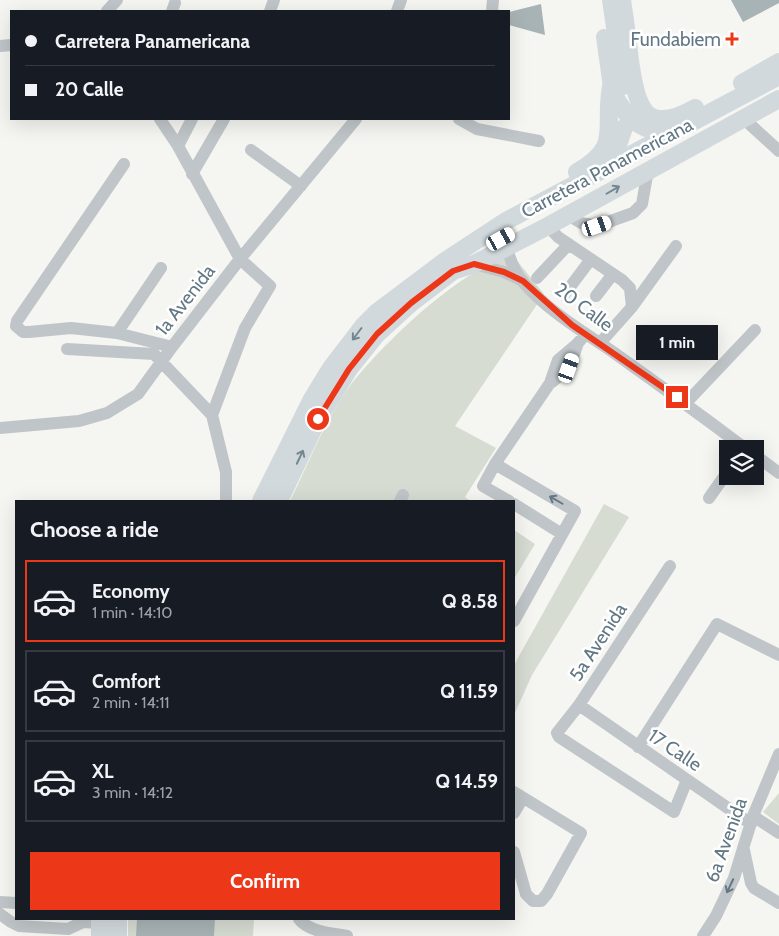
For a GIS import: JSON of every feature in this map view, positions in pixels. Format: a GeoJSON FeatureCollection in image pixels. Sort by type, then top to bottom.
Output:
{"type":"FeatureCollection","features":[{"type":"Feature","properties":{"kind":"highway"},"geometry":{"type":"LineString","coordinates":[[622,0],[635,92],[643,110],[658,119],[680,117],[779,62]]}},
{"type":"Feature","properties":{"kind":"highway","name":"Carretera Panamericana"},"geometry":{"type":"LineString","coordinates":[[262,500],[312,399],[331,368],[364,325],[376,313],[445,261],[506,221],[779,76]]}},
{"type":"Feature","properties":{"kind":"highway"},"geometry":{"type":"LineString","coordinates":[[617,87],[616,100],[630,117],[646,127],[660,132],[681,130],[719,117],[779,87]]}},
{"type":"Feature","properties":{"kind":"highway"},"geometry":{"type":"LineString","coordinates":[[376,313],[404,281],[458,239],[582,170],[599,157],[608,140],[610,124],[608,101],[617,87]]}},
{"type":"Feature","properties":{"kind":"highway","name":"Carretera Panamericana"},"geometry":{"type":"LineString","coordinates":[[287,493],[318,419],[349,369],[377,334],[411,303],[453,271],[474,264],[507,248],[779,99]]}},
{"type":"Feature","properties":{"kind":"highway"},"geometry":{"type":"LineString","coordinates":[[453,271],[477,252],[581,195],[595,184],[606,173],[614,158],[624,128]]}},
{"type":"Feature","properties":{"kind":"highway"},"geometry":{"type":"LineString","coordinates":[[118,920],[118,936]]}},
{"type":"Feature","properties":{"kind":"main road"},"geometry":{"type":"LineString","coordinates":[[600,0],[617,87]]}},
{"type":"Feature","properties":{"kind":"main road"},"geometry":{"type":"LineString","coordinates":[[610,0],[617,87]]}},
{"type":"Feature","properties":{"kind":"street"},"geometry":{"type":"LineString","coordinates":[[108,10],[117,0]]}},
{"type":"Feature","properties":{"kind":"street"},"geometry":{"type":"LineString","coordinates":[[743,118],[779,151]]}},
{"type":"Feature","properties":{"kind":"street"},"geometry":{"type":"LineString","coordinates":[[161,120],[178,146],[240,259],[270,286],[245,328],[212,415]]}},
{"type":"Feature","properties":{"kind":"street"},"geometry":{"type":"LineString","coordinates":[[178,146],[191,120]]}},
{"type":"Feature","properties":{"kind":"street"},"geometry":{"type":"LineString","coordinates":[[192,174],[223,120]]}},
{"type":"Feature","properties":{"kind":"street","name":"1a Avenida"},"geometry":{"type":"LineString","coordinates":[[0,428],[78,421],[106,413],[138,394],[240,259],[355,120]]}},
{"type":"Feature","properties":{"kind":"street"},"geometry":{"type":"LineString","coordinates":[[461,120],[477,129],[539,141]]}},
{"type":"Feature","properties":{"kind":"street"},"geometry":{"type":"LineString","coordinates":[[251,150],[301,186]]}},
{"type":"Feature","properties":{"kind":"street"},"geometry":{"type":"LineString","coordinates":[[124,164],[17,321],[18,329],[29,332],[71,328],[117,333],[172,347]]}},
{"type":"Feature","properties":{"kind":"street"},"geometry":{"type":"LineString","coordinates":[[568,215],[581,223],[597,226],[633,213],[642,204],[648,170]]}},
{"type":"Feature","properties":{"kind":"street"},"geometry":{"type":"LineString","coordinates":[[548,226],[558,237],[613,274],[630,288],[632,307]]}},
{"type":"Feature","properties":{"kind":"street"},"geometry":{"type":"LineString","coordinates":[[537,278],[569,244]]}},
{"type":"Feature","properties":{"kind":"street"},"geometry":{"type":"LineString","coordinates":[[600,343],[632,307],[676,246]]}},
{"type":"Feature","properties":{"kind":"street","name":"20 Calle"},"geometry":{"type":"LineString","coordinates":[[507,248],[511,262],[523,281],[547,304],[733,440]]}},
{"type":"Feature","properties":{"kind":"street"},"geometry":{"type":"LineString","coordinates":[[564,295],[591,259]]}},
{"type":"Feature","properties":{"kind":"street","name":"20 Calle"},"geometry":{"type":"LineString","coordinates":[[474,264],[504,272],[523,281]]}},
{"type":"Feature","properties":{"kind":"street"},"geometry":{"type":"LineString","coordinates":[[117,333],[161,268]]}},
{"type":"Feature","properties":{"kind":"street"},"geometry":{"type":"LineString","coordinates":[[596,296],[613,274]]}},
{"type":"Feature","properties":{"kind":"street"},"geometry":{"type":"LineString","coordinates":[[685,404],[755,330]]}},
{"type":"Feature","properties":{"kind":"street"},"geometry":{"type":"LineString","coordinates":[[507,500],[483,486],[495,464],[550,383],[569,368],[577,344],[586,334]]}},
{"type":"Feature","properties":{"kind":"street"},"geometry":{"type":"LineString","coordinates":[[67,349],[154,354],[212,415],[226,472],[226,500]]}},
{"type":"Feature","properties":{"kind":"street"},"geometry":{"type":"LineString","coordinates":[[764,462],[779,473]]}},
{"type":"Feature","properties":{"kind":"street"},"geometry":{"type":"LineString","coordinates":[[495,464],[575,511],[515,619]]}},
{"type":"Feature","properties":{"kind":"street"},"geometry":{"type":"LineString","coordinates":[[710,498],[719,484]]}},
{"type":"Feature","properties":{"kind":"street"},"geometry":{"type":"LineString","coordinates":[[515,505],[562,534]]}},
{"type":"Feature","properties":{"kind":"street","name":"5a Avenida"},"geometry":{"type":"LineString","coordinates":[[670,566],[579,706],[557,733],[558,737],[674,812],[687,780]]}},
{"type":"Feature","properties":{"kind":"street"},"geometry":{"type":"LineString","coordinates":[[638,747],[717,624],[779,655]]}},
{"type":"Feature","properties":{"kind":"street","name":"17 Calle"},"geometry":{"type":"LineString","coordinates":[[579,706],[687,780],[752,820],[779,833]]}},
{"type":"Feature","properties":{"kind":"street","name":"6a Avenida"},"geometry":{"type":"LineString","coordinates":[[703,936],[716,916],[734,878],[752,820],[779,754]]}},
{"type":"Feature","properties":{"kind":"street"},"geometry":{"type":"LineString","coordinates":[[515,808],[518,795],[581,833],[547,894],[541,901],[533,901],[526,894],[515,856]]}},
{"type":"Feature","properties":{"kind":"street"},"geometry":{"type":"LineString","coordinates":[[743,848],[750,883],[754,888],[779,903]]}},
{"type":"Feature","properties":{"kind":"street"},"geometry":{"type":"LineString","coordinates":[[0,902],[15,903]]}},
{"type":"Feature","properties":{"kind":"street"},"geometry":{"type":"LineString","coordinates":[[0,914],[10,922],[20,926],[68,929],[83,922],[100,926]]}},
{"type":"Feature","properties":{"kind":"street"},"geometry":{"type":"LineString","coordinates":[[302,926],[347,936]]}},
{"type":"Feature","properties":{"kind":"shaded area"},"geometry":{"type":"Polygon","coordinates":[[[510,252],[544,294],[455,426],[496,448],[465,497],[470,500],[290,500],[318,440],[334,410],[352,383],[392,339],[422,311],[470,275],[510,252]]]}},
{"type":"Feature","properties":{"kind":"shaded area"},"geometry":{"type":"Polygon","coordinates":[[[604,504],[629,517],[532,675],[515,713],[515,663],[604,504]]]}},
{"type":"Feature","properties":{"kind":"shaded area"},"geometry":{"type":"Polygon","coordinates":[[[515,531],[535,544],[515,577],[515,531]]]}},
{"type":"Feature","properties":{"kind":"shaded area"},"geometry":{"type":"Polygon","coordinates":[[[779,793],[779,824],[763,812],[779,793]]]}},
{"type":"Feature","properties":{"kind":"shaded area"},"geometry":{"type":"Polygon","coordinates":[[[128,920],[142,920],[141,936],[128,936],[128,920]]]}},
{"type":"Feature","properties":{"kind":"shaded area"},"geometry":{"type":"Polygon","coordinates":[[[210,920],[254,920],[253,936],[210,936],[210,920]]]}},
{"type":"Feature","properties":{"kind":"building"},"geometry":{"type":"Polygon","coordinates":[[[731,0],[779,0],[779,3],[743,22],[731,0]]]}},
{"type":"Feature","properties":{"kind":"building"},"geometry":{"type":"Polygon","coordinates":[[[541,4],[545,35],[510,25],[510,12],[541,4]]]}},
{"type":"Feature","properties":{"kind":"building"},"geometry":{"type":"Polygon","coordinates":[[[137,920],[215,920],[214,936],[136,936],[137,920]]]}},
{"type":"Feature","properties":{"kind":"place","name":"Fundabiem"},"geometry":{"type":"Point","coordinates":[732,39]}},
{"type":"Feature","properties":{"kind":"route"},"geometry":{"type":"LineString","coordinates":[[318,419],[349,369],[377,334],[411,303],[453,271],[474,264],[504,272],[523,281],[572,325],[677,397]]}}]}
